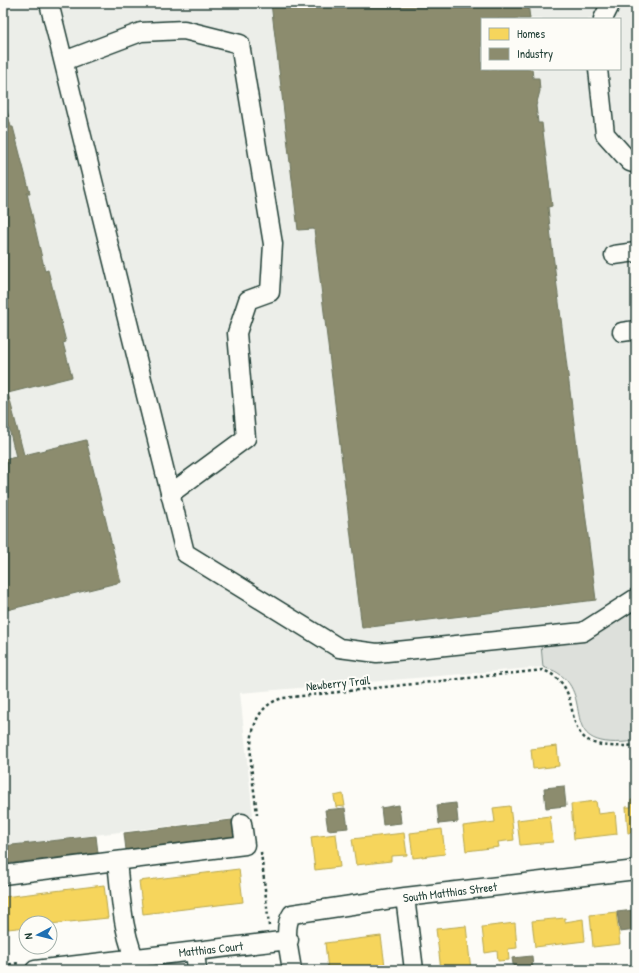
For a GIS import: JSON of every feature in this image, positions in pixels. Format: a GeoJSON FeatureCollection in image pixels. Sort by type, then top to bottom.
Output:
{"type":"FeatureCollection","features":[{"type":"Feature","properties":{"kind":"street"},"geometry":{"type":"LineString","coordinates":[[49,3],[185,553],[339,648],[377,653],[582,632],[636,598]]}},
{"type":"Feature","properties":{"kind":"street"},"geometry":{"type":"LineString","coordinates":[[604,18],[611,3]]}},
{"type":"Feature","properties":{"kind":"street"},"geometry":{"type":"LineString","coordinates":[[64,61],[141,32],[184,30],[240,44],[273,244],[270,292],[248,300],[237,333],[246,438],[170,494]]}},
{"type":"Feature","properties":{"kind":"street"},"geometry":{"type":"LineString","coordinates":[[598,70],[605,134],[630,162],[636,164]]}},
{"type":"Feature","properties":{"kind":"street"},"geometry":{"type":"LineString","coordinates":[[614,255],[636,252]]}},
{"type":"Feature","properties":{"kind":"street"},"geometry":{"type":"LineString","coordinates":[[3,875],[245,845],[250,820]]}},
{"type":"Feature","properties":{"kind":"street"},"geometry":{"type":"LineString","coordinates":[[117,861],[126,932],[136,964]]}},
{"type":"Feature","properties":{"kind":"street","name":"South Matthias Street"},"geometry":{"type":"LineString","coordinates":[[289,940],[287,927],[288,919],[292,914],[405,897],[636,870]]}},
{"type":"Feature","properties":{"kind":"street"},"geometry":{"type":"LineString","coordinates":[[405,897],[414,970]]}},
{"type":"Feature","properties":{"kind":"street"},"geometry":{"type":"LineString","coordinates":[[289,940],[292,970]]}},
{"type":"Feature","properties":{"kind":"street","name":"Matthias Court"},"geometry":{"type":"LineString","coordinates":[[35,970],[136,964],[195,951],[289,940]]}},
{"type":"Feature","properties":{"kind":"street"},"geometry":{"type":"LineString","coordinates":[[195,951],[197,970]]}},
{"type":"Feature","properties":{"kind":"path","name":"Newberry Trail"},"geometry":{"type":"LineString","coordinates":[[250,820],[252,733],[258,715],[264,708],[283,698],[543,670],[553,674],[562,683],[568,693],[575,727],[584,739],[602,746],[636,745]]}},
{"type":"Feature","properties":{"kind":"path"},"geometry":{"type":"LineString","coordinates":[[261,849],[271,943]]}},
{"type":"Feature","properties":{"kind":"shaded area"},"geometry":{"type":"Polygon","coordinates":[[[3,3],[635,3],[636,741],[606,744],[591,737],[582,727],[575,697],[568,683],[558,673],[543,667],[240,693],[253,816],[3,846],[3,3]]]}},
{"type":"Feature","properties":{"kind":"shaded area"},"geometry":{"type":"Polygon","coordinates":[[[636,607],[636,741],[610,742],[594,739],[585,731],[580,720],[575,696],[569,684],[558,673],[543,667],[541,645],[636,607]]]}},
{"type":"Feature","properties":{"kind":"building: Homes"},"geometry":{"type":"Polygon","coordinates":[[[557,746],[559,766],[533,769],[531,749],[557,746]]]}},
{"type":"Feature","properties":{"kind":"building: Homes"},"geometry":{"type":"Polygon","coordinates":[[[343,794],[345,806],[336,807],[334,796],[343,794]]]}},
{"type":"Feature","properties":{"kind":"building: Homes"},"geometry":{"type":"Polygon","coordinates":[[[634,795],[636,795],[636,832],[628,833],[626,807],[631,807],[631,800],[635,800],[634,795]]]}},
{"type":"Feature","properties":{"kind":"building: Homes"},"geometry":{"type":"Polygon","coordinates":[[[596,801],[598,814],[615,812],[617,834],[574,839],[571,804],[596,801]]]}},
{"type":"Feature","properties":{"kind":"building: Homes"},"geometry":{"type":"Polygon","coordinates":[[[510,806],[514,840],[498,842],[499,847],[466,851],[463,826],[495,822],[493,808],[510,806]]]}},
{"type":"Feature","properties":{"kind":"building: Homes"},"geometry":{"type":"Polygon","coordinates":[[[550,816],[553,842],[520,845],[517,820],[550,816]]]}},
{"type":"Feature","properties":{"kind":"building: Homes"},"geometry":{"type":"Polygon","coordinates":[[[442,829],[445,854],[413,858],[410,833],[442,829]]]}},
{"type":"Feature","properties":{"kind":"building: Homes"},"geometry":{"type":"Polygon","coordinates":[[[404,833],[407,855],[391,856],[391,861],[356,865],[352,839],[404,833]]]}},
{"type":"Feature","properties":{"kind":"building: Homes"},"geometry":{"type":"Polygon","coordinates":[[[336,834],[340,867],[315,870],[311,837],[336,834]]]}},
{"type":"Feature","properties":{"kind":"building: Homes"},"geometry":{"type":"Polygon","coordinates":[[[239,869],[243,902],[143,914],[139,881],[239,869]]]}},
{"type":"Feature","properties":{"kind":"building: Homes"},"geometry":{"type":"Polygon","coordinates":[[[104,885],[108,918],[58,923],[58,915],[18,915],[18,928],[8,929],[4,897],[104,885]]]}},
{"type":"Feature","properties":{"kind":"building: Homes"},"geometry":{"type":"Polygon","coordinates":[[[616,912],[620,944],[593,947],[590,915],[616,912]]]}},
{"type":"Feature","properties":{"kind":"building: Homes"},"geometry":{"type":"Polygon","coordinates":[[[565,918],[565,922],[583,919],[585,941],[535,947],[532,921],[565,918]]]}},
{"type":"Feature","properties":{"kind":"building: Homes"},"geometry":{"type":"Polygon","coordinates":[[[515,923],[517,948],[508,949],[509,960],[498,961],[497,951],[485,953],[482,927],[515,923]]]}},
{"type":"Feature","properties":{"kind":"building: Homes"},"geometry":{"type":"Polygon","coordinates":[[[466,926],[471,970],[441,970],[436,929],[466,926]]]}},
{"type":"Feature","properties":{"kind":"building: Homes"},"geometry":{"type":"Polygon","coordinates":[[[381,936],[385,966],[349,970],[328,970],[325,943],[381,936]]]}},
{"type":"Feature","properties":{"kind":"building: Industry"},"geometry":{"type":"Polygon","coordinates":[[[271,3],[528,3],[530,18],[481,18],[481,70],[532,70],[533,78],[539,78],[540,91],[536,106],[538,123],[542,123],[552,206],[548,207],[551,238],[596,600],[362,628],[314,229],[298,230],[271,3]]]}},
{"type":"Feature","properties":{"kind":"building: Industry"},"geometry":{"type":"Polygon","coordinates":[[[3,94],[30,193],[27,193],[45,271],[48,270],[66,342],[63,343],[72,377],[8,393],[24,455],[86,440],[121,582],[3,611],[3,460],[16,457],[3,404],[3,94]]]}},
{"type":"Feature","properties":{"kind":"building: Industry"},"geometry":{"type":"Polygon","coordinates":[[[564,786],[566,806],[546,808],[544,788],[564,786]]]}},
{"type":"Feature","properties":{"kind":"building: Industry"},"geometry":{"type":"Polygon","coordinates":[[[456,803],[458,822],[439,824],[437,805],[456,803]]]}},
{"type":"Feature","properties":{"kind":"building: Industry"},"geometry":{"type":"Polygon","coordinates":[[[399,805],[401,823],[383,825],[381,808],[399,805]]]}},
{"type":"Feature","properties":{"kind":"building: Industry"},"geometry":{"type":"Polygon","coordinates":[[[345,808],[348,828],[328,830],[325,810],[345,808]]]}},
{"type":"Feature","properties":{"kind":"building: Industry"},"geometry":{"type":"Polygon","coordinates":[[[232,820],[234,837],[126,850],[124,833],[232,820]]]}},
{"type":"Feature","properties":{"kind":"building: Industry"},"geometry":{"type":"Polygon","coordinates":[[[96,836],[98,853],[3,864],[3,846],[96,836]]]}},
{"type":"Feature","properties":{"kind":"building: Industry"},"geometry":{"type":"Polygon","coordinates":[[[634,910],[636,930],[620,932],[617,912],[634,910]]]}},
{"type":"Feature","properties":{"kind":"building: Industry"},"geometry":{"type":"Polygon","coordinates":[[[532,956],[533,970],[514,970],[512,958],[532,956]]]}}]}
